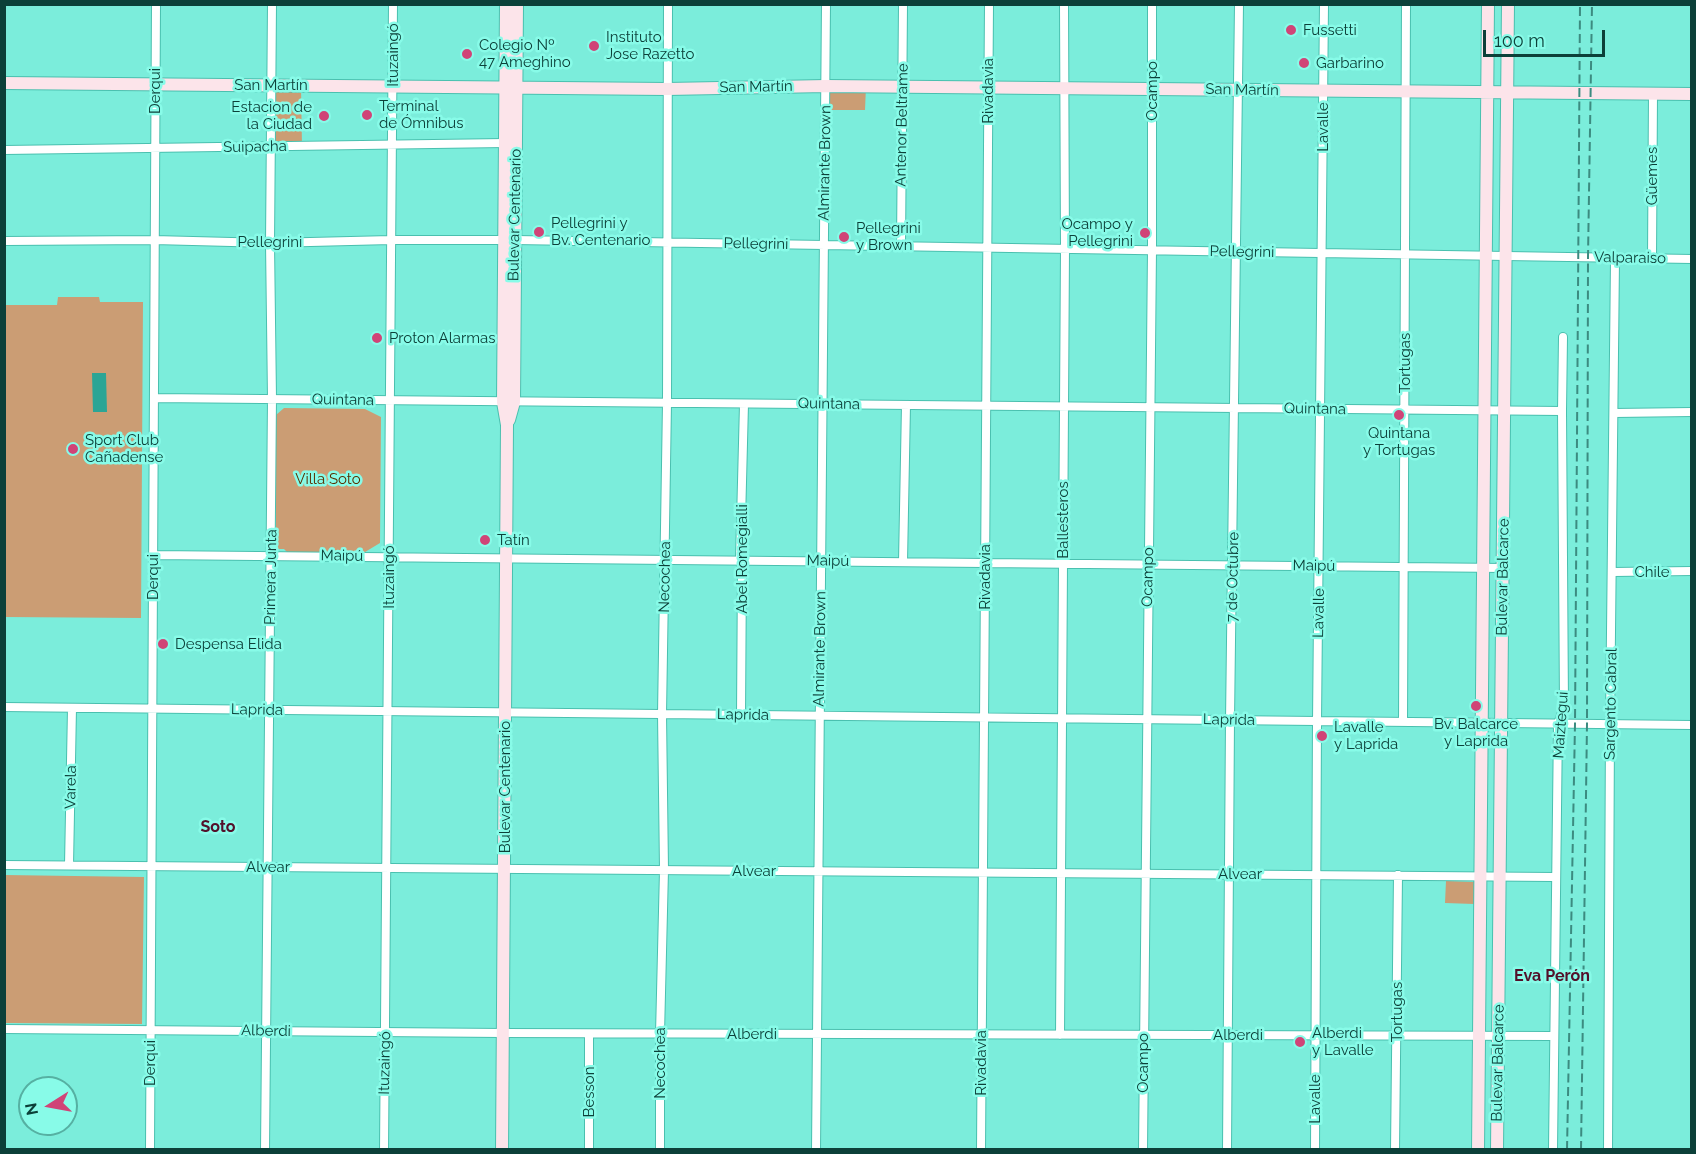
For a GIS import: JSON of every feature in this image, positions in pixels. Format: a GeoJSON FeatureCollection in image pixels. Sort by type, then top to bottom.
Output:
{"type":"FeatureCollection","features":[{"type":"Feature","properties":{"kind":"main road","name":"Bulevar Centenario"},"geometry":{"type":"LineString","coordinates":[[502,1149],[511,87],[506,4]]}},
{"type":"Feature","properties":{"kind":"main road","name":"Bulevar Centenario"},"geometry":{"type":"LineString","coordinates":[[510,240],[505,143],[517,4]]}},
{"type":"Feature","properties":{"kind":"main road","name":"Bulevar Balcarce"},"geometry":{"type":"LineString","coordinates":[[1479,1149],[1488,4]]}},
{"type":"Feature","properties":{"kind":"main road","name":"Bulevar Balcarce"},"geometry":{"type":"LineString","coordinates":[[1497,1149],[1502,876],[1508,4]]}},
{"type":"Feature","properties":{"kind":"main road","name":"San Martín"},"geometry":{"type":"LineString","coordinates":[[4,83],[667,88],[988,87],[1692,94]]}},
{"type":"Feature","properties":{"kind":"street","name":"Derqui"},"geometry":{"type":"LineString","coordinates":[[150,1149],[156,4]]}},
{"type":"Feature","properties":{"kind":"street","name":"Primera Junta"},"geometry":{"type":"LineString","coordinates":[[266,1149],[272,399],[270,243],[272,4]]}},
{"type":"Feature","properties":{"kind":"street","name":"Ituzaingó"},"geometry":{"type":"LineString","coordinates":[[384,1149],[393,4]]}},
{"type":"Feature","properties":{"kind":"street","name":"Necochea"},"geometry":{"type":"LineString","coordinates":[[660,1149],[664,870],[662,714],[667,403],[668,4]]}},
{"type":"Feature","properties":{"kind":"street","name":"Almirante Brown"},"geometry":{"type":"LineString","coordinates":[[816,1149],[826,4]]}},
{"type":"Feature","properties":{"kind":"street","name":"Antenor Beltrame"},"geometry":{"type":"LineString","coordinates":[[901,246],[903,4]]}},
{"type":"Feature","properties":{"kind":"street","name":"Rivadavia"},"geometry":{"type":"LineString","coordinates":[[981,1149],[989,4]]}},
{"type":"Feature","properties":{"kind":"street","name":"Ballesteros"},"geometry":{"type":"LineString","coordinates":[[1060,1035],[1065,249],[1064,4]]}},
{"type":"Feature","properties":{"kind":"street","name":"Ocampo"},"geometry":{"type":"LineString","coordinates":[[1143,1149],[1152,250],[1152,4]]}},
{"type":"Feature","properties":{"kind":"street","name":"7 de Octubre"},"geometry":{"type":"LineString","coordinates":[[1227,1149],[1239,4]]}},
{"type":"Feature","properties":{"kind":"street","name":"Lavalle"},"geometry":{"type":"LineString","coordinates":[[1315,1149],[1324,4]]}},
{"type":"Feature","properties":{"kind":"street","name":"Tortugas"},"geometry":{"type":"LineString","coordinates":[[1403,722],[1406,4]]}},
{"type":"Feature","properties":{"kind":"street","name":"Güemes"},"geometry":{"type":"LineString","coordinates":[[1652,260],[1653,93]]}},
{"type":"Feature","properties":{"kind":"street","name":"Suipacha"},"geometry":{"type":"LineString","coordinates":[[4,150],[505,143]]}},
{"type":"Feature","properties":{"kind":"street","name":"Pellegrini"},"geometry":{"type":"LineString","coordinates":[[4,241],[154,240],[270,243],[510,240],[1507,256]]}},
{"type":"Feature","properties":{"kind":"street","name":"Valparaiso"},"geometry":{"type":"LineString","coordinates":[[1507,256],[1692,260]]}},
{"type":"Feature","properties":{"kind":"street","name":"Sargento Cabral"},"geometry":{"type":"LineString","coordinates":[[1608,1149],[1615,259]]}},
{"type":"Feature","properties":{"kind":"street","name":"Maiztegui"},"geometry":{"type":"LineString","coordinates":[[1552,1149],[1557,724],[1564,707],[1563,337]]}},
{"type":"Feature","properties":{"kind":"street","name":"Quintana"},"geometry":{"type":"LineString","coordinates":[[154,398],[1562,411]]}},
{"type":"Feature","properties":{"kind":"street","name":"Abel Romegialli"},"geometry":{"type":"LineString","coordinates":[[741,715],[742,567],[740,560],[744,404]]}},
{"type":"Feature","properties":{"kind":"street"},"geometry":{"type":"LineString","coordinates":[[903,562],[906,405]]}},
{"type":"Feature","properties":{"kind":"street"},"geometry":{"type":"LineString","coordinates":[[1614,413],[1692,412]]}},
{"type":"Feature","properties":{"kind":"street","name":"Maipú"},"geometry":{"type":"LineString","coordinates":[[153,555],[1504,568]]}},
{"type":"Feature","properties":{"kind":"street","name":"Chile"},"geometry":{"type":"LineString","coordinates":[[1613,572],[1692,571]]}},
{"type":"Feature","properties":{"kind":"street","name":"Laprida"},"geometry":{"type":"LineString","coordinates":[[4,707],[1557,724]]}},
{"type":"Feature","properties":{"kind":"street","name":"Varela"},"geometry":{"type":"LineString","coordinates":[[69,865],[72,708]]}},
{"type":"Feature","properties":{"kind":"street"},"geometry":{"type":"LineString","coordinates":[[1557,724],[1692,725]]}},
{"type":"Feature","properties":{"kind":"street","name":"Alvear"},"geometry":{"type":"LineString","coordinates":[[4,865],[1555,877]]}},
{"type":"Feature","properties":{"kind":"street","name":"Tortugas"},"geometry":{"type":"LineString","coordinates":[[1395,1149],[1398,875]]}},
{"type":"Feature","properties":{"kind":"street","name":"Alberdi"},"geometry":{"type":"LineString","coordinates":[[4,1029],[589,1034],[1554,1036]]}},
{"type":"Feature","properties":{"kind":"street","name":"Besson"},"geometry":{"type":"LineString","coordinates":[[588,1149],[589,1034]]}},
{"type":"Feature","properties":{"kind":"green space"},"geometry":{"type":"Polygon","coordinates":[[[271,85],[301,86],[302,147],[271,147],[271,85]]]}},
{"type":"Feature","properties":{"kind":"green space"},"geometry":{"type":"Polygon","coordinates":[[[826,86],[866,86],[865,110],[825,110],[826,86]]]}},
{"type":"Feature","properties":{"kind":"green space","name":"Sport Club Cañadense"},"geometry":{"type":"Polygon","coordinates":[[[58,297],[99,297],[100,302],[143,302],[141,618],[5,617],[4,305],[57,305],[58,297]]]}},
{"type":"Feature","properties":{"kind":"green space","name":"Villa Soto"},"geometry":{"type":"Polygon","coordinates":[[[284,408],[365,409],[381,417],[380,543],[365,552],[287,552],[284,549],[278,549],[276,542],[276,415],[284,408]]]}},
{"type":"Feature","properties":{"kind":"green space"},"geometry":{"type":"Polygon","coordinates":[[[5,875],[144,877],[142,1024],[5,1023],[5,875]]]}},
{"type":"Feature","properties":{"kind":"green space"},"geometry":{"type":"Polygon","coordinates":[[[1446,881],[1474,882],[1474,904],[1445,903],[1446,881]]]}},
{"type":"Feature","properties":{"kind":"water"},"geometry":{"type":"Polygon","coordinates":[[[92,373],[106,373],[107,412],[93,412],[92,373]]]}},
{"type":"Feature","properties":{"kind":"railway"},"geometry":{"type":"LineString","coordinates":[[1567,1150],[1575,724],[1580,4]]}},
{"type":"Feature","properties":{"kind":"railway"},"geometry":{"type":"LineString","coordinates":[[1581,1150],[1587,724],[1588,257],[1592,4]]}},
{"type":"Feature","properties":{"kind":"place","name":"Fussetti"},"geometry":{"type":"Point","coordinates":[1291,30]}},
{"type":"Feature","properties":{"kind":"place","name":"Instituto Jose Razetto"},"geometry":{"type":"Point","coordinates":[594,46]}},
{"type":"Feature","properties":{"kind":"place","name":"Colegio Nº 47 Ameghino"},"geometry":{"type":"Point","coordinates":[467,54]}},
{"type":"Feature","properties":{"kind":"place","name":"Garbarino"},"geometry":{"type":"Point","coordinates":[1304,63]}},
{"type":"Feature","properties":{"kind":"place","name":"Terminal de Ómnibus"},"geometry":{"type":"Point","coordinates":[367,115]}},
{"type":"Feature","properties":{"kind":"place","name":"Estacion de la Ciudad"},"geometry":{"type":"Point","coordinates":[324,116]}},
{"type":"Feature","properties":{"kind":"place","name":"Pellegrini y Bv. Centenario"},"geometry":{"type":"Point","coordinates":[539,232]}},
{"type":"Feature","properties":{"kind":"place","name":"Ocampo y Pellegrini"},"geometry":{"type":"Point","coordinates":[1145,233]}},
{"type":"Feature","properties":{"kind":"place","name":"Pellegrini y Brown"},"geometry":{"type":"Point","coordinates":[844,237]}},
{"type":"Feature","properties":{"kind":"place","name":"Proton Alarmas"},"geometry":{"type":"Point","coordinates":[377,338]}},
{"type":"Feature","properties":{"kind":"place","name":"Quintana y Tortugas"},"geometry":{"type":"Point","coordinates":[1399,415]}},
{"type":"Feature","properties":{"kind":"place","name":"Sport Club Cañadense"},"geometry":{"type":"Point","coordinates":[73,449]}},
{"type":"Feature","properties":{"kind":"place","name":"Tatín"},"geometry":{"type":"Point","coordinates":[485,540]}},
{"type":"Feature","properties":{"kind":"place","name":"Despensa Elida"},"geometry":{"type":"Point","coordinates":[163,644]}},
{"type":"Feature","properties":{"kind":"place","name":"Bv. Balcarce y Laprida"},"geometry":{"type":"Point","coordinates":[1476,706]}},
{"type":"Feature","properties":{"kind":"place","name":"Lavalle y Laprida"},"geometry":{"type":"Point","coordinates":[1322,736]}},
{"type":"Feature","properties":{"kind":"place","name":"Alberdi y Lavalle"},"geometry":{"type":"Point","coordinates":[1300,1042]}},
{"type":"Feature","properties":{"kind":"district","name":"Soto"},"geometry":{"type":"Point","coordinates":[218,827]}},
{"type":"Feature","properties":{"kind":"district","name":"Eva Perón"},"geometry":{"type":"Point","coordinates":[1552,976]}}]}
